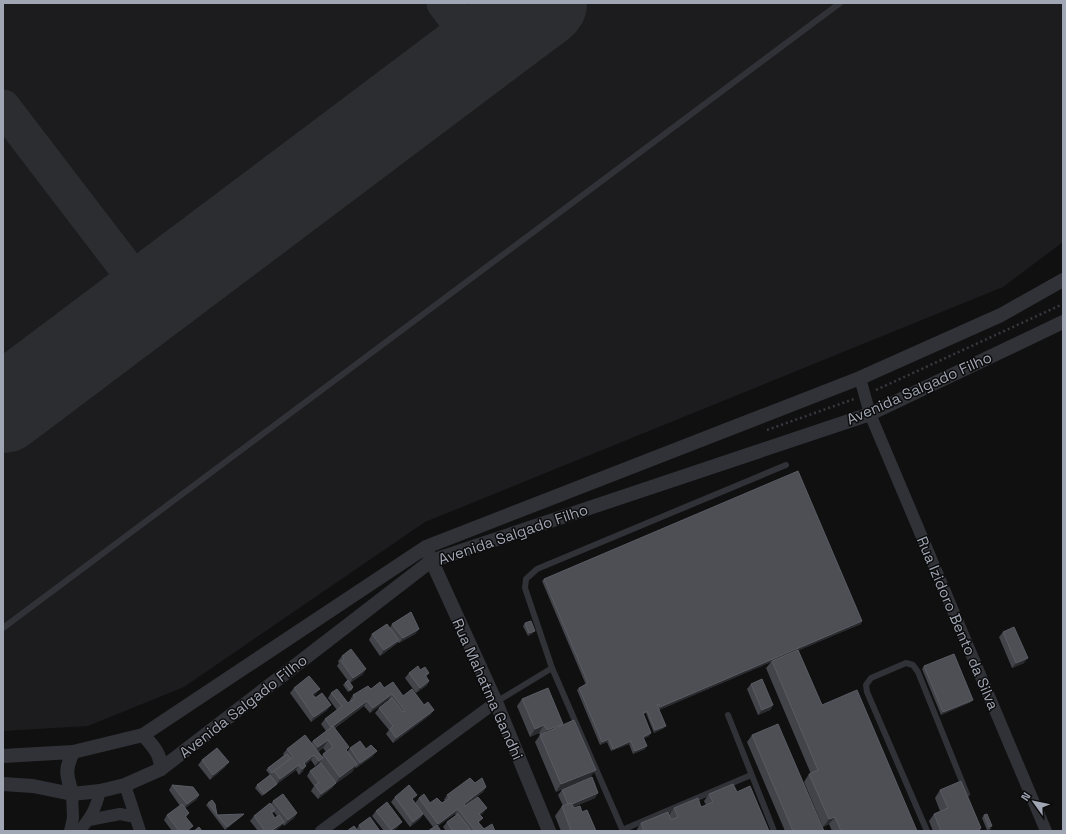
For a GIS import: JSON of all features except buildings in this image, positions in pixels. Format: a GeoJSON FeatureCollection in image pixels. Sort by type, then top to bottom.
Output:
{"type":"FeatureCollection","features":[{"type":"Feature","properties":{"kind":"street"},"geometry":{"type":"LineString","coordinates":[[860,378],[1000,315],[1063,280]]}},
{"type":"Feature","properties":{"kind":"street","name":"Avenida Salgado Filho"},"geometry":{"type":"LineString","coordinates":[[3,784],[33,786],[72,794],[125,785],[161,769],[431,561],[870,414],[1063,322]]}},
{"type":"Feature","properties":{"kind":"street","name":"Rua Izidoro Bento da Silva"},"geometry":{"type":"LineString","coordinates":[[860,378],[870,414],[1046,831]]}},
{"type":"Feature","properties":{"kind":"street","name":"Avenida Salgado Filho"},"geometry":{"type":"LineString","coordinates":[[3,756],[73,752],[143,735],[426,547],[860,378]]}},
{"type":"Feature","properties":{"kind":"street","name":"Rua Mahatma Gandhi"},"geometry":{"type":"LineString","coordinates":[[426,547],[431,561],[496,702],[548,830]]}},
{"type":"Feature","properties":{"kind":"street"},"geometry":{"type":"LineString","coordinates":[[321,831],[496,702]]}},
{"type":"Feature","properties":{"kind":"street"},"geometry":{"type":"LineString","coordinates":[[143,735],[157,750],[161,761],[161,769]]}},
{"type":"Feature","properties":{"kind":"street"},"geometry":{"type":"LineString","coordinates":[[70,831],[74,818],[72,794],[67,777],[66,766],[73,752]]}},
{"type":"Feature","properties":{"kind":"street"},"geometry":{"type":"LineString","coordinates":[[125,785],[140,831]]}},
{"type":"Feature","properties":{"kind":"street"},"geometry":{"type":"LineString","coordinates":[[79,831],[89,820],[97,803],[100,790]]}},
{"type":"Feature","properties":{"kind":"street"},"geometry":{"type":"LineString","coordinates":[[89,820],[120,814],[136,817]]}},
{"type":"Feature","properties":{"kind":"lane"},"geometry":{"type":"LineString","coordinates":[[3,628],[840,3]]}},
{"type":"Feature","properties":{"kind":"lane"},"geometry":{"type":"LineString","coordinates":[[751,775],[622,830],[552,668],[525,588],[526,580],[537,569],[786,465]]}},
{"type":"Feature","properties":{"kind":"lane"},"geometry":{"type":"LineString","coordinates":[[927,831],[867,692],[866,685],[871,678],[906,663],[913,664],[918,672],[970,803]]}},
{"type":"Feature","properties":{"kind":"lane"},"geometry":{"type":"LineString","coordinates":[[496,702],[552,668]]}},
{"type":"Feature","properties":{"kind":"lane"},"geometry":{"type":"LineString","coordinates":[[728,715],[774,831]]}},
{"type":"Feature","properties":{"kind":"shaded area"},"geometry":{"type":"Polygon","coordinates":[[[3,3],[1063,3],[1063,242],[1003,287],[425,522],[184,687],[88,726],[3,731],[3,3]]]}},
{"type":"Feature","properties":{"kind":"taxiway"},"geometry":{"type":"LineString","coordinates":[[444,3],[480,50]]}},
{"type":"Feature","properties":{"kind":"taxiway"},"geometry":{"type":"LineString","coordinates":[[3,107],[150,299]]}},
{"type":"Feature","properties":{"kind":"runway"},"geometry":{"type":"LineString","coordinates":[[3,409],[543,3]]}}]}
